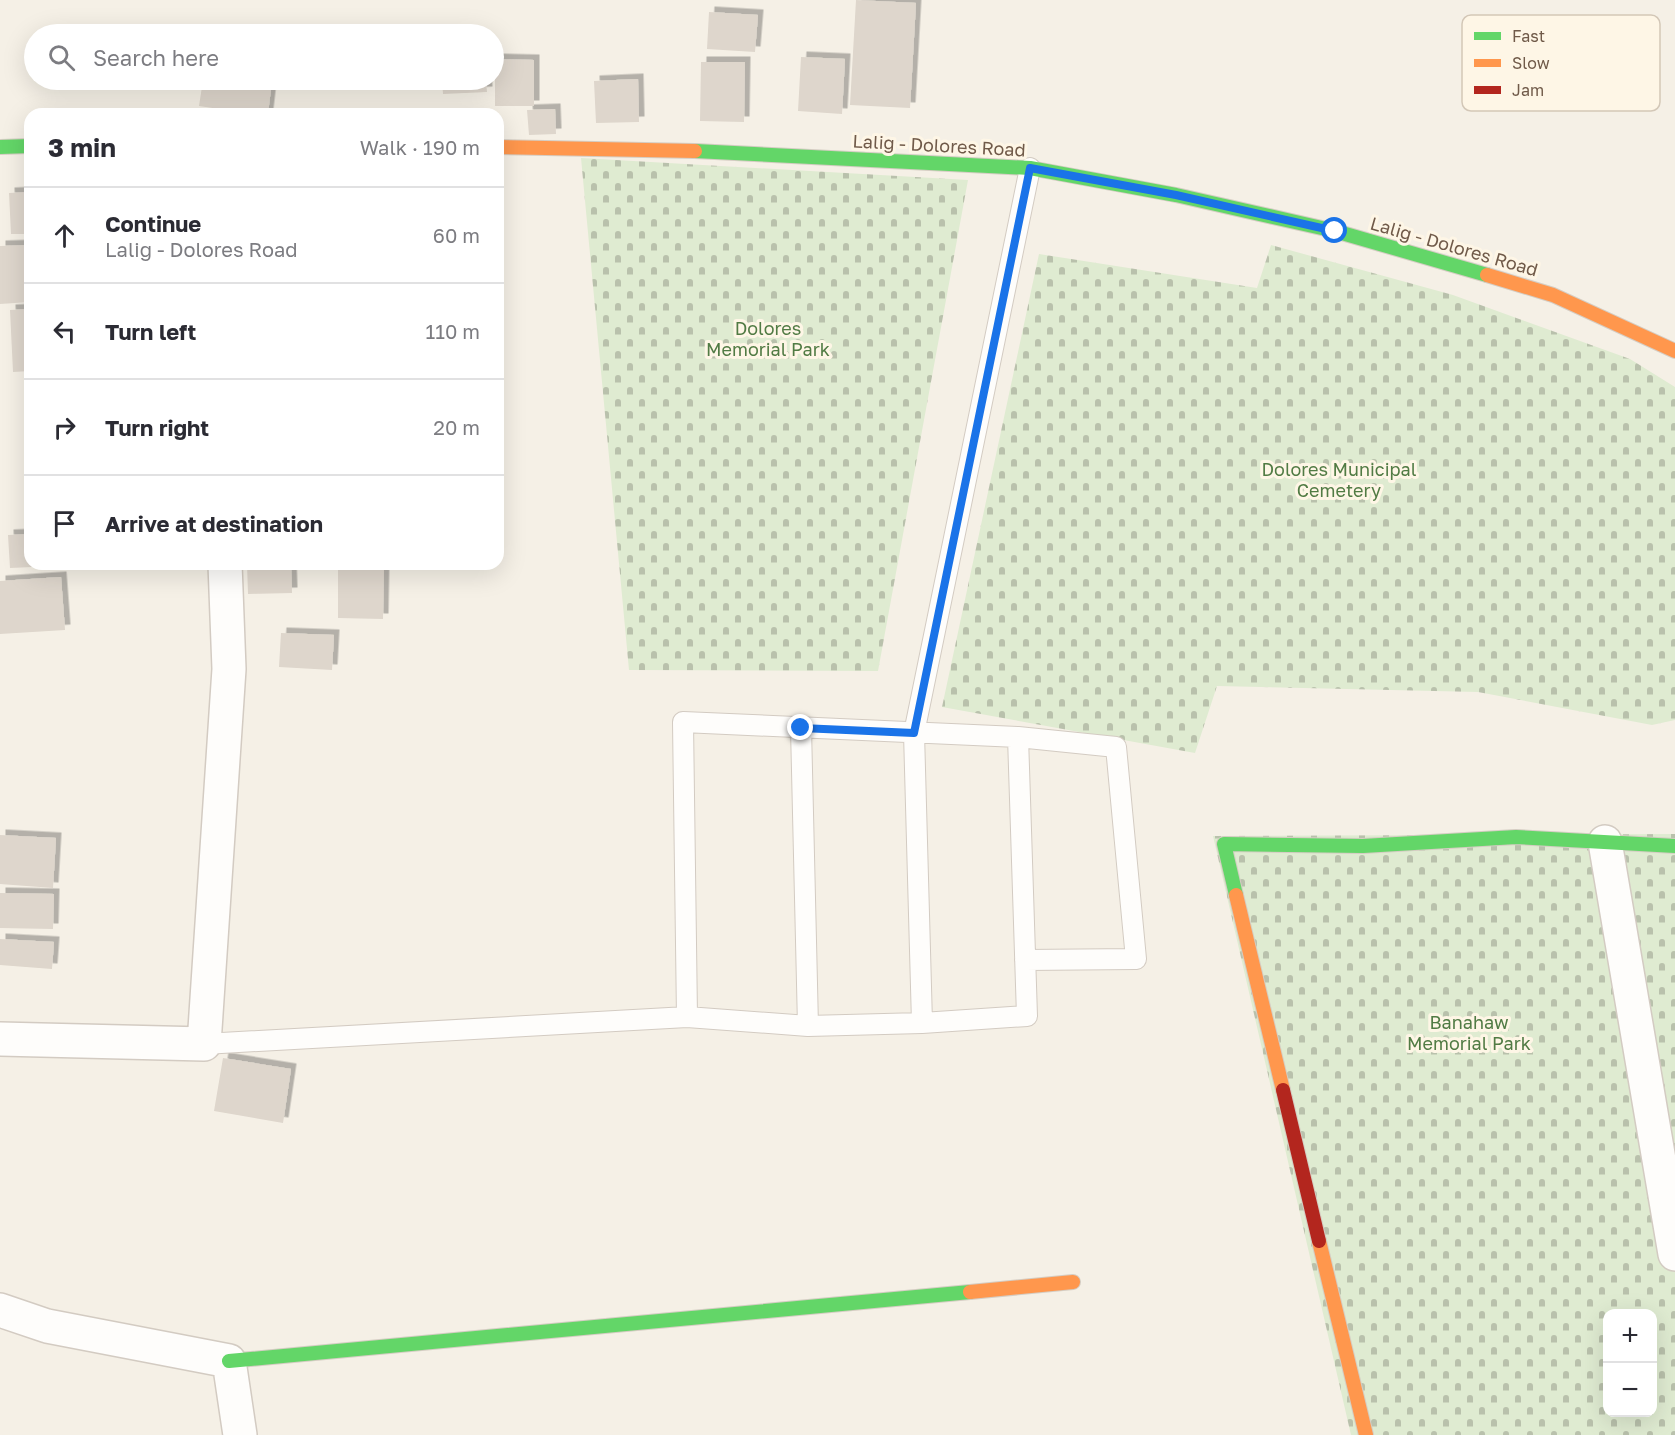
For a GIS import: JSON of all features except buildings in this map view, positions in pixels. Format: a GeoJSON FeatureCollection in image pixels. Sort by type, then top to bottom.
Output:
{"type":"FeatureCollection","features":[{"type":"Feature","properties":{"kind":"street"},"geometry":{"type":"LineString","coordinates":[[0,147],[24,146]]}},
{"type":"Feature","properties":{"kind":"street","name":"Lalig - Dolores Road"},"geometry":{"type":"LineString","coordinates":[[504,147],[733,152],[1030,168],[1176,195],[1335,231],[1553,295],[1675,351]]}},
{"type":"Feature","properties":{"kind":"street"},"geometry":{"type":"LineString","coordinates":[[0,1039],[204,1044],[229,669],[225,570]]}},
{"type":"Feature","properties":{"kind":"street"},"geometry":{"type":"LineString","coordinates":[[1366,1435],[1224,844],[1363,846],[1516,837],[1675,846]]}},
{"type":"Feature","properties":{"kind":"street"},"geometry":{"type":"LineString","coordinates":[[1605,842],[1675,1254]]}},
{"type":"Feature","properties":{"kind":"street"},"geometry":{"type":"LineString","coordinates":[[0,1310],[47,1326],[229,1361],[1073,1282]]}},
{"type":"Feature","properties":{"kind":"street"},"geometry":{"type":"LineString","coordinates":[[229,1361],[240,1435]]}},
{"type":"Feature","properties":{"kind":"lane"},"geometry":{"type":"LineString","coordinates":[[921,1023],[914,733],[1030,168]]}},
{"type":"Feature","properties":{"kind":"lane"},"geometry":{"type":"LineString","coordinates":[[687,1017],[683,722],[1018,737],[1116,747],[1136,959],[1025,960]]}},
{"type":"Feature","properties":{"kind":"lane"},"geometry":{"type":"LineString","coordinates":[[801,728],[808,1026]]}},
{"type":"Feature","properties":{"kind":"lane"},"geometry":{"type":"LineString","coordinates":[[204,1044],[687,1017],[808,1026],[921,1023],[1027,1016],[1018,737]]}},
{"type":"Feature","properties":{"kind":"green space","name":"Dolores Memorial Park"},"geometry":{"type":"Polygon","coordinates":[[[581,158],[968,180],[878,671],[629,670],[581,158]]]}},
{"type":"Feature","properties":{"kind":"green space","name":"Dolores Municipal Cemetery"},"geometry":{"type":"Polygon","coordinates":[[[1271,245],[1453,295],[1630,359],[1675,387],[1675,720],[1652,725],[1478,692],[1217,686],[1195,753],[942,707],[1039,254],[1257,288],[1271,245]]]}},
{"type":"Feature","properties":{"kind":"green space","name":"Banahaw Memorial Park"},"geometry":{"type":"Polygon","coordinates":[[[1675,834],[1675,1435],[1351,1435],[1213,836],[1675,834]]]}},
{"type":"Feature","properties":{"kind":"traffic: fast"},"geometry":{"type":"LineString","coordinates":[[0,147],[24,146]]}},
{"type":"Feature","properties":{"kind":"traffic: fast"},"geometry":{"type":"LineString","coordinates":[[695,151],[1030,168],[1176,195],[1335,231],[1487,275]]}},
{"type":"Feature","properties":{"kind":"traffic: fast"},"geometry":{"type":"LineString","coordinates":[[1236,895],[1224,844],[1363,846],[1516,837],[1675,846]]}},
{"type":"Feature","properties":{"kind":"traffic: fast"},"geometry":{"type":"LineString","coordinates":[[229,1361],[970,1292]]}},
{"type":"Feature","properties":{"kind":"traffic: slow"},"geometry":{"type":"LineString","coordinates":[[504,147],[695,151]]}},
{"type":"Feature","properties":{"kind":"traffic: slow"},"geometry":{"type":"LineString","coordinates":[[1487,275],[1553,295],[1675,351]]}},
{"type":"Feature","properties":{"kind":"traffic: slow"},"geometry":{"type":"LineString","coordinates":[[1236,895],[1283,1090]]}},
{"type":"Feature","properties":{"kind":"traffic: slow"},"geometry":{"type":"LineString","coordinates":[[1319,1241],[1366,1435]]}},
{"type":"Feature","properties":{"kind":"traffic: slow"},"geometry":{"type":"LineString","coordinates":[[970,1292],[1073,1282]]}},
{"type":"Feature","properties":{"kind":"traffic: jam"},"geometry":{"type":"LineString","coordinates":[[1283,1090],[1319,1241]]}},
{"type":"Feature","properties":{"kind":"route"},"geometry":{"type":"LineString","coordinates":[[801,728],[914,733],[1030,168],[1176,195],[1335,231]]}}]}
